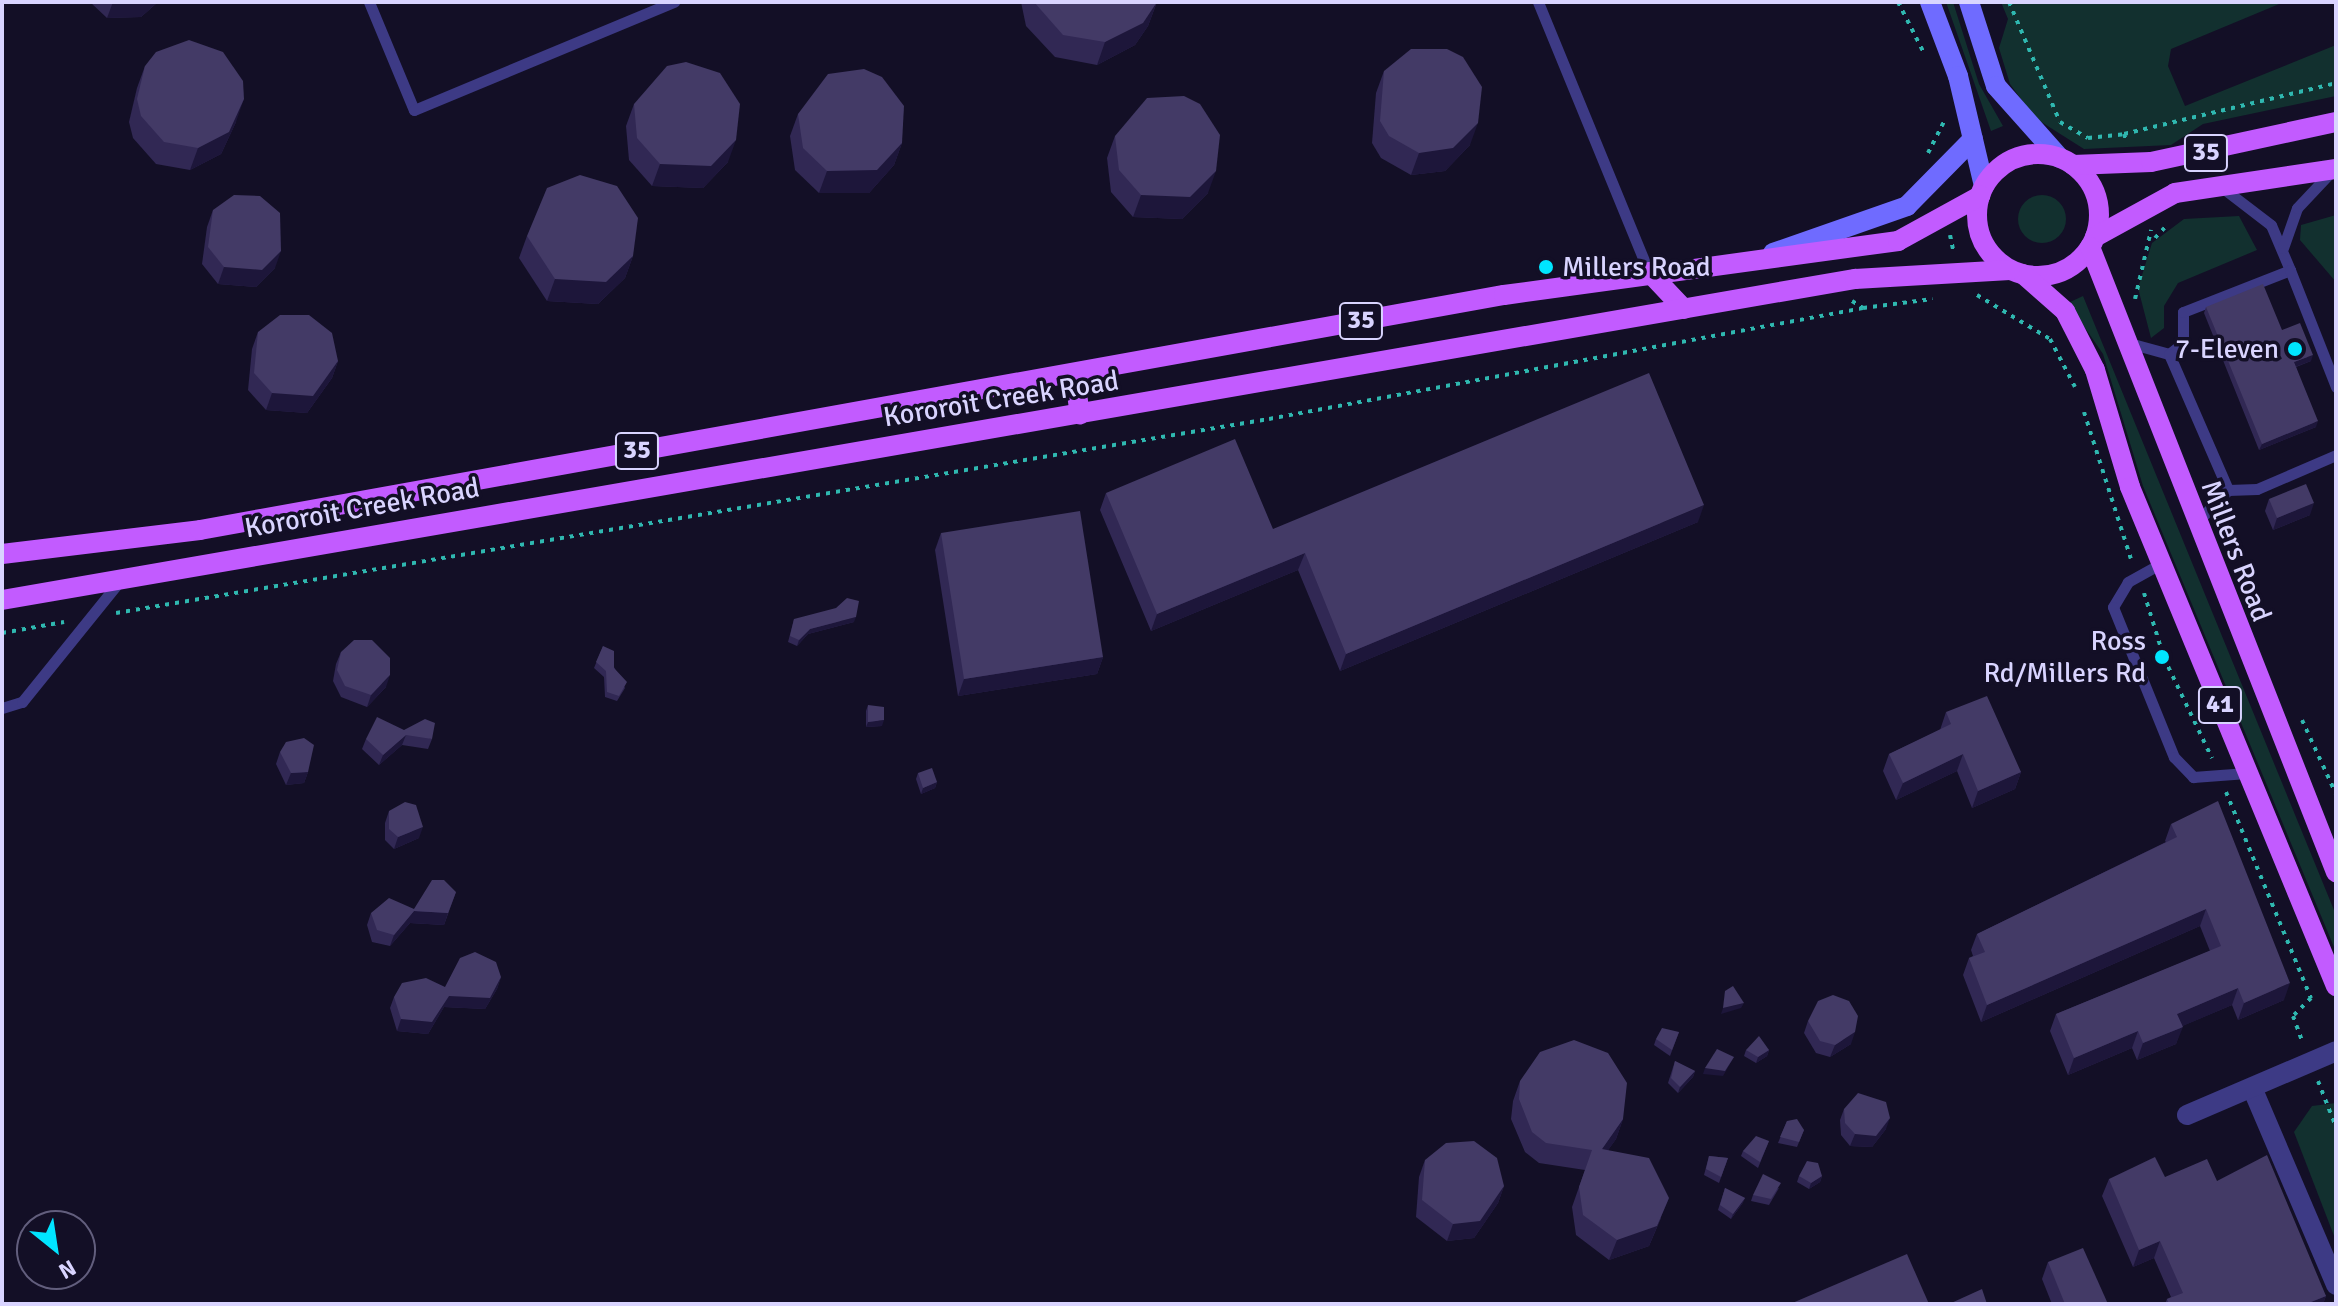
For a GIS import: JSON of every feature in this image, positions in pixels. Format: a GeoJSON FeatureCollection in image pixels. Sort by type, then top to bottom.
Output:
{"type":"FeatureCollection","features":[{"type":"Feature","properties":{"kind":"main road"},"geometry":{"type":"LineString","coordinates":[[1930,2],[1973,139],[1982,191],[1982,238],[2017,272]]}},
{"type":"Feature","properties":{"kind":"main road"},"geometry":{"type":"LineString","coordinates":[[1969,2],[1996,86],[2026,126],[2066,161],[2097,200],[2092,242]]}},
{"type":"Feature","properties":{"kind":"main road","name":"35"},"geometry":{"type":"LineString","coordinates":[[1982,191],[2017,158],[2133,163],[2336,122]]}},
{"type":"Feature","properties":{"kind":"main road"},"geometry":{"type":"LineString","coordinates":[[1765,256],[1884,216],[1937,181],[1973,139]]}},
{"type":"Feature","properties":{"kind":"main road","name":"35"},"geometry":{"type":"LineString","coordinates":[[2017,272],[2061,272],[2092,242],[2141,207],[2175,193],[2335,169]]}},
{"type":"Feature","properties":{"kind":"main road","name":"Kororoit Creek Road"},"geometry":{"type":"LineString","coordinates":[[2,554],[200,530],[1649,272],[1898,241],[1945,218],[1982,191]]}},
{"type":"Feature","properties":{"kind":"main road","name":"Millers Road"},"geometry":{"type":"LineString","coordinates":[[2092,242],[2122,339],[2336,872]]}},
{"type":"Feature","properties":{"kind":"main road","name":"Kororoit Creek Road"},"geometry":{"type":"LineString","coordinates":[[2,600],[118,583],[652,484],[1080,415],[1684,309],[1956,269],[2017,272]]}},
{"type":"Feature","properties":{"kind":"main road"},"geometry":{"type":"LineString","coordinates":[[1649,272],[1684,309]]}},
{"type":"Feature","properties":{"kind":"main road","name":"41"},"geometry":{"type":"LineString","coordinates":[[2017,272],[2076,329],[2160,564],[2336,986]]}},
{"type":"Feature","properties":{"kind":"main road"},"geometry":{"type":"LineString","coordinates":[[1074,373],[1080,415]]}},
{"type":"Feature","properties":{"kind":"street"},"geometry":{"type":"LineString","coordinates":[[2187,1115],[2253,1090],[2336,1051]]}},
{"type":"Feature","properties":{"kind":"street"},"geometry":{"type":"LineString","coordinates":[[2253,1090],[2336,1285]]}},
{"type":"Feature","properties":{"kind":"lane"},"geometry":{"type":"LineString","coordinates":[[369,2],[414,110],[674,2]]}},
{"type":"Feature","properties":{"kind":"lane"},"geometry":{"type":"LineString","coordinates":[[1538,2],[1649,272]]}},
{"type":"Feature","properties":{"kind":"lane"},"geometry":{"type":"LineString","coordinates":[[2283,248],[2297,208],[2335,169]]}},
{"type":"Feature","properties":{"kind":"lane"},"geometry":{"type":"LineString","coordinates":[[2223,188],[2258,212],[2283,248],[2336,387]]}},
{"type":"Feature","properties":{"kind":"lane"},"geometry":{"type":"LineString","coordinates":[[2169,354],[2183,343],[2183,312],[2290,270]]}},
{"type":"Feature","properties":{"kind":"lane"},"geometry":{"type":"LineString","coordinates":[[2122,339],[2169,354],[2228,490]]}},
{"type":"Feature","properties":{"kind":"lane"},"geometry":{"type":"LineString","coordinates":[[2195,525],[2228,490],[2257,489],[2336,455]]}},
{"type":"Feature","properties":{"kind":"lane"},"geometry":{"type":"LineString","coordinates":[[2160,564],[2138,576],[2113,607],[2168,743],[2193,777],[2220,778],[2247,773]]}},
{"type":"Feature","properties":{"kind":"lane"},"geometry":{"type":"LineString","coordinates":[[2,708],[22,702],[118,583]]}},
{"type":"Feature","properties":{"kind":"path"},"geometry":{"type":"LineString","coordinates":[[1898,2],[1933,70]]}},
{"type":"Feature","properties":{"kind":"path"},"geometry":{"type":"LineString","coordinates":[[2009,2],[2055,114],[2088,138],[2124,134],[2336,83]]}},
{"type":"Feature","properties":{"kind":"path"},"geometry":{"type":"LineString","coordinates":[[1937,181],[1927,151],[1948,108]]}},
{"type":"Feature","properties":{"kind":"path"},"geometry":{"type":"LineString","coordinates":[[2026,126],[2055,114]]}},
{"type":"Feature","properties":{"kind":"path"},"geometry":{"type":"LineString","coordinates":[[1939,130],[1973,139]]}},
{"type":"Feature","properties":{"kind":"path"},"geometry":{"type":"LineString","coordinates":[[2124,134],[2133,163]]}},
{"type":"Feature","properties":{"kind":"path"},"geometry":{"type":"LineString","coordinates":[[2139,315],[2135,287],[2154,238],[2141,207]]}},
{"type":"Feature","properties":{"kind":"path"},"geometry":{"type":"LineString","coordinates":[[1945,218],[1962,294],[1993,303],[2050,339],[2085,408],[2087,439],[2138,576],[2164,658],[2220,778],[2311,998],[2293,1016],[2336,1127]]}},
{"type":"Feature","properties":{"kind":"path"},"geometry":{"type":"LineString","coordinates":[[2,633],[1269,419],[1863,308]]}},
{"type":"Feature","properties":{"kind":"green space"},"geometry":{"type":"Polygon","coordinates":[[[1946,2],[1953,2],[1979,84],[2003,126],[1991,131],[1946,2]]]}},
{"type":"Feature","properties":{"kind":"green space"},"geometry":{"type":"Polygon","coordinates":[[[2001,2],[2284,2],[2171,49],[2168,66],[2185,106],[2336,45],[2336,96],[2203,124],[2171,145],[2084,149],[2035,118],[2010,84],[1999,48],[2008,19],[2001,2]]]}},
{"type":"Feature","properties":{"kind":"green space"},"geometry":{"type":"Polygon","coordinates":[[[2042,195],[2059,202],[2066,219],[2059,236],[2042,243],[2025,236],[2018,219],[2025,202],[2042,195]]]}},
{"type":"Feature","properties":{"kind":"green space"},"geometry":{"type":"Polygon","coordinates":[[[2336,215],[2336,282],[2300,240],[2301,225],[2336,215]]]}},
{"type":"Feature","properties":{"kind":"green space"},"geometry":{"type":"Polygon","coordinates":[[[2239,216],[2257,250],[2178,283],[2164,306],[2164,328],[2151,338],[2138,288],[2152,243],[2184,219],[2239,216]]]}},
{"type":"Feature","properties":{"kind":"green space"},"geometry":{"type":"Polygon","coordinates":[[[2083,296],[2336,915],[2336,952],[2143,486],[2103,354],[2068,303],[2083,296]]]}},
{"type":"Feature","properties":{"kind":"green space"},"geometry":{"type":"Polygon","coordinates":[[[2336,1103],[2336,1241],[2294,1132],[2312,1106],[2336,1103]]]}},
{"type":"Feature","properties":{"kind":"building"},"geometry":{"type":"Polygon","coordinates":[[[1034,2],[1157,2],[1143,23],[1105,42],[1063,35],[1034,2]]]}},
{"type":"Feature","properties":{"kind":"building"},"geometry":{"type":"Polygon","coordinates":[[[189,40],[223,52],[243,81],[244,99],[229,132],[198,148],[164,142],[141,116],[137,99],[145,66],[156,52],[189,40]]]}},
{"type":"Feature","properties":{"kind":"building"},"geometry":{"type":"Polygon","coordinates":[[[1411,49],[1447,49],[1463,57],[1482,87],[1478,123],[1453,148],[1419,153],[1389,136],[1380,121],[1384,71],[1411,49]]]}},
{"type":"Feature","properties":{"kind":"building"},"geometry":{"type":"Polygon","coordinates":[[[686,62],[720,73],[740,104],[736,140],[711,166],[660,164],[637,138],[634,104],[667,66],[686,62]]]}},
{"type":"Feature","properties":{"kind":"building"},"geometry":{"type":"Polygon","coordinates":[[[864,69],[882,77],[904,106],[902,143],[877,170],[827,171],[803,148],[798,114],[828,74],[864,69]]]}},
{"type":"Feature","properties":{"kind":"building"},"geometry":{"type":"Polygon","coordinates":[[[1184,96],[1200,104],[1220,135],[1216,171],[1190,197],[1141,195],[1119,170],[1115,136],[1147,98],[1184,96]]]}},
{"type":"Feature","properties":{"kind":"building"},"geometry":{"type":"Polygon","coordinates":[[[580,175],[617,186],[638,218],[633,256],[606,282],[555,279],[527,236],[547,188],[580,175]]]}},
{"type":"Feature","properties":{"kind":"building"},"geometry":{"type":"Polygon","coordinates":[[[234,195],[260,196],[280,213],[281,251],[262,270],[224,267],[208,247],[213,210],[234,195]]]}},
{"type":"Feature","properties":{"kind":"building"},"geometry":{"type":"Polygon","coordinates":[[[2263,284],[2282,330],[2300,323],[2313,355],[2294,362],[2318,421],[2262,444],[2206,307],[2263,284]]]}},
{"type":"Feature","properties":{"kind":"building"},"geometry":{"type":"Polygon","coordinates":[[[280,315],[309,315],[332,333],[338,361],[313,396],[272,393],[254,373],[258,332],[280,315]]]}},
{"type":"Feature","properties":{"kind":"building"},"geometry":{"type":"Polygon","coordinates":[[[1649,373],[1704,505],[1346,654],[1305,553],[1157,614],[1106,493],[1235,439],[1273,529],[1649,373]]]}},
{"type":"Feature","properties":{"kind":"building"},"geometry":{"type":"Polygon","coordinates":[[[2306,484],[2314,503],[2277,518],[2269,499],[2306,484]]]}},
{"type":"Feature","properties":{"kind":"building"},"geometry":{"type":"Polygon","coordinates":[[[1080,511],[1103,657],[964,679],[941,533],[1080,511]]]}},
{"type":"Feature","properties":{"kind":"building"},"geometry":{"type":"Polygon","coordinates":[[[847,598],[859,601],[856,617],[810,629],[799,640],[790,636],[794,619],[836,608],[847,598]]]}},
{"type":"Feature","properties":{"kind":"building"},"geometry":{"type":"Polygon","coordinates":[[[354,640],[372,640],[390,658],[390,675],[371,695],[345,686],[337,670],[341,652],[354,640]]]}},
{"type":"Feature","properties":{"kind":"building"},"geometry":{"type":"Polygon","coordinates":[[[603,646],[614,651],[614,668],[627,682],[619,696],[607,692],[606,671],[596,662],[603,646]]]}},
{"type":"Feature","properties":{"kind":"building"},"geometry":{"type":"Polygon","coordinates":[[[1987,696],[2021,772],[1978,791],[1963,754],[1903,783],[1889,754],[1951,724],[1946,712],[1987,696]]]}},
{"type":"Feature","properties":{"kind":"building"},"geometry":{"type":"Polygon","coordinates":[[[868,705],[884,707],[884,720],[868,722],[868,705]]]}},
{"type":"Feature","properties":{"kind":"building"},"geometry":{"type":"Polygon","coordinates":[[[377,717],[404,730],[425,719],[435,723],[432,739],[406,735],[383,755],[366,739],[377,717]]]}},
{"type":"Feature","properties":{"kind":"building"},"geometry":{"type":"Polygon","coordinates":[[[304,738],[314,745],[308,772],[291,773],[280,752],[286,742],[304,738]]]}},
{"type":"Feature","properties":{"kind":"building"},"geometry":{"type":"Polygon","coordinates":[[[932,768],[937,782],[923,788],[918,773],[932,768]]]}},
{"type":"Feature","properties":{"kind":"building"},"geometry":{"type":"Polygon","coordinates":[[[2218,801],[2290,983],[2244,1003],[2238,988],[2177,1014],[2183,1027],[2143,1043],[2138,1031],[2074,1058],[2056,1014],[2221,946],[2206,909],[1987,1005],[1969,958],[1985,952],[1977,934],[2177,837],[2171,824],[2218,801]]]}},
{"type":"Feature","properties":{"kind":"building"},"geometry":{"type":"Polygon","coordinates":[[[405,802],[416,805],[423,827],[398,837],[389,829],[389,811],[405,802]]]}},
{"type":"Feature","properties":{"kind":"building"},"geometry":{"type":"Polygon","coordinates":[[[432,880],[444,880],[456,892],[448,913],[414,911],[394,935],[377,930],[371,913],[389,898],[414,909],[432,880]]]}},
{"type":"Feature","properties":{"kind":"building"},"geometry":{"type":"Polygon","coordinates":[[[475,952],[496,962],[501,977],[490,998],[449,996],[432,1022],[401,1019],[394,997],[402,983],[426,978],[445,987],[460,958],[475,952]]]}},
{"type":"Feature","properties":{"kind":"building"},"geometry":{"type":"Polygon","coordinates":[[[1733,986],[1744,1003],[1723,1008],[1725,991],[1733,986]]]}},
{"type":"Feature","properties":{"kind":"building"},"geometry":{"type":"Polygon","coordinates":[[[1833,995],[1849,1001],[1858,1016],[1855,1032],[1835,1045],[1820,1041],[1808,1021],[1818,1001],[1833,995]]]}},
{"type":"Feature","properties":{"kind":"building"},"geometry":{"type":"Polygon","coordinates":[[[1662,1028],[1679,1032],[1672,1050],[1656,1039],[1662,1028]]]}},
{"type":"Feature","properties":{"kind":"building"},"geometry":{"type":"Polygon","coordinates":[[[1759,1036],[1769,1050],[1758,1057],[1746,1050],[1759,1036]]]}},
{"type":"Feature","properties":{"kind":"building"},"geometry":{"type":"Polygon","coordinates":[[[1574,1040],[1608,1053],[1627,1083],[1623,1119],[1602,1149],[1649,1158],[1669,1198],[1657,1226],[1617,1240],[1583,1215],[1579,1187],[1592,1150],[1546,1143],[1532,1132],[1519,1099],[1520,1081],[1540,1052],[1574,1040]]]}},
{"type":"Feature","properties":{"kind":"building"},"geometry":{"type":"Polygon","coordinates":[[[1717,1049],[1734,1057],[1725,1071],[1705,1068],[1717,1049]]]}},
{"type":"Feature","properties":{"kind":"building"},"geometry":{"type":"Polygon","coordinates":[[[1675,1061],[1695,1071],[1680,1087],[1671,1078],[1675,1061]]]}},
{"type":"Feature","properties":{"kind":"building"},"geometry":{"type":"Polygon","coordinates":[[[1858,1093],[1886,1102],[1890,1118],[1876,1136],[1855,1134],[1845,1123],[1844,1109],[1858,1093]]]}},
{"type":"Feature","properties":{"kind":"building"},"geometry":{"type":"Polygon","coordinates":[[[1797,1119],[1804,1130],[1799,1142],[1780,1137],[1787,1121],[1797,1119]]]}},
{"type":"Feature","properties":{"kind":"building"},"geometry":{"type":"Polygon","coordinates":[[[1756,1136],[1769,1141],[1760,1162],[1743,1151],[1756,1136]]]}},
{"type":"Feature","properties":{"kind":"building"},"geometry":{"type":"Polygon","coordinates":[[[1474,1141],[1497,1158],[1504,1186],[1480,1221],[1453,1224],[1422,1200],[1425,1160],[1446,1143],[1474,1141]]]}},
{"type":"Feature","properties":{"kind":"building"},"geometry":{"type":"Polygon","coordinates":[[[2267,1155],[2326,1296],[2306,1304],[2169,1304],[2167,1299],[2183,1293],[2160,1241],[2139,1250],[2109,1179],[2155,1157],[2165,1177],[2207,1159],[2217,1181],[2267,1155]]]}},
{"type":"Feature","properties":{"kind":"building"},"geometry":{"type":"Polygon","coordinates":[[[1709,1156],[1728,1158],[1721,1177],[1706,1169],[1709,1156]]]}},
{"type":"Feature","properties":{"kind":"building"},"geometry":{"type":"Polygon","coordinates":[[[1807,1161],[1818,1163],[1822,1176],[1811,1183],[1799,1176],[1807,1161]]]}},
{"type":"Feature","properties":{"kind":"building"},"geometry":{"type":"Polygon","coordinates":[[[1763,1174],[1781,1183],[1771,1199],[1753,1195],[1763,1174]]]}},
{"type":"Feature","properties":{"kind":"building"},"geometry":{"type":"Polygon","coordinates":[[[1725,1188],[1745,1198],[1733,1214],[1720,1205],[1725,1188]]]}},
{"type":"Feature","properties":{"kind":"building"},"geometry":{"type":"Polygon","coordinates":[[[2083,1248],[2108,1304],[2065,1304],[2048,1262],[2083,1248]]]}},
{"type":"Feature","properties":{"kind":"building"},"geometry":{"type":"Polygon","coordinates":[[[1907,1254],[1929,1304],[1790,1304],[1907,1254]]]}},
{"type":"Feature","properties":{"kind":"building"},"geometry":{"type":"Polygon","coordinates":[[[1982,1289],[1987,1304],[1949,1304],[1982,1289]]]}},
{"type":"Feature","properties":{"kind":"place","name":"Millers Road"},"geometry":{"type":"Point","coordinates":[1546,267]}},
{"type":"Feature","properties":{"kind":"place","name":"7-Eleven"},"geometry":{"type":"Point","coordinates":[2295,349]}},
{"type":"Feature","properties":{"kind":"place","name":"Ross Rd/Millers Rd"},"geometry":{"type":"Point","coordinates":[2162,657]}}]}
